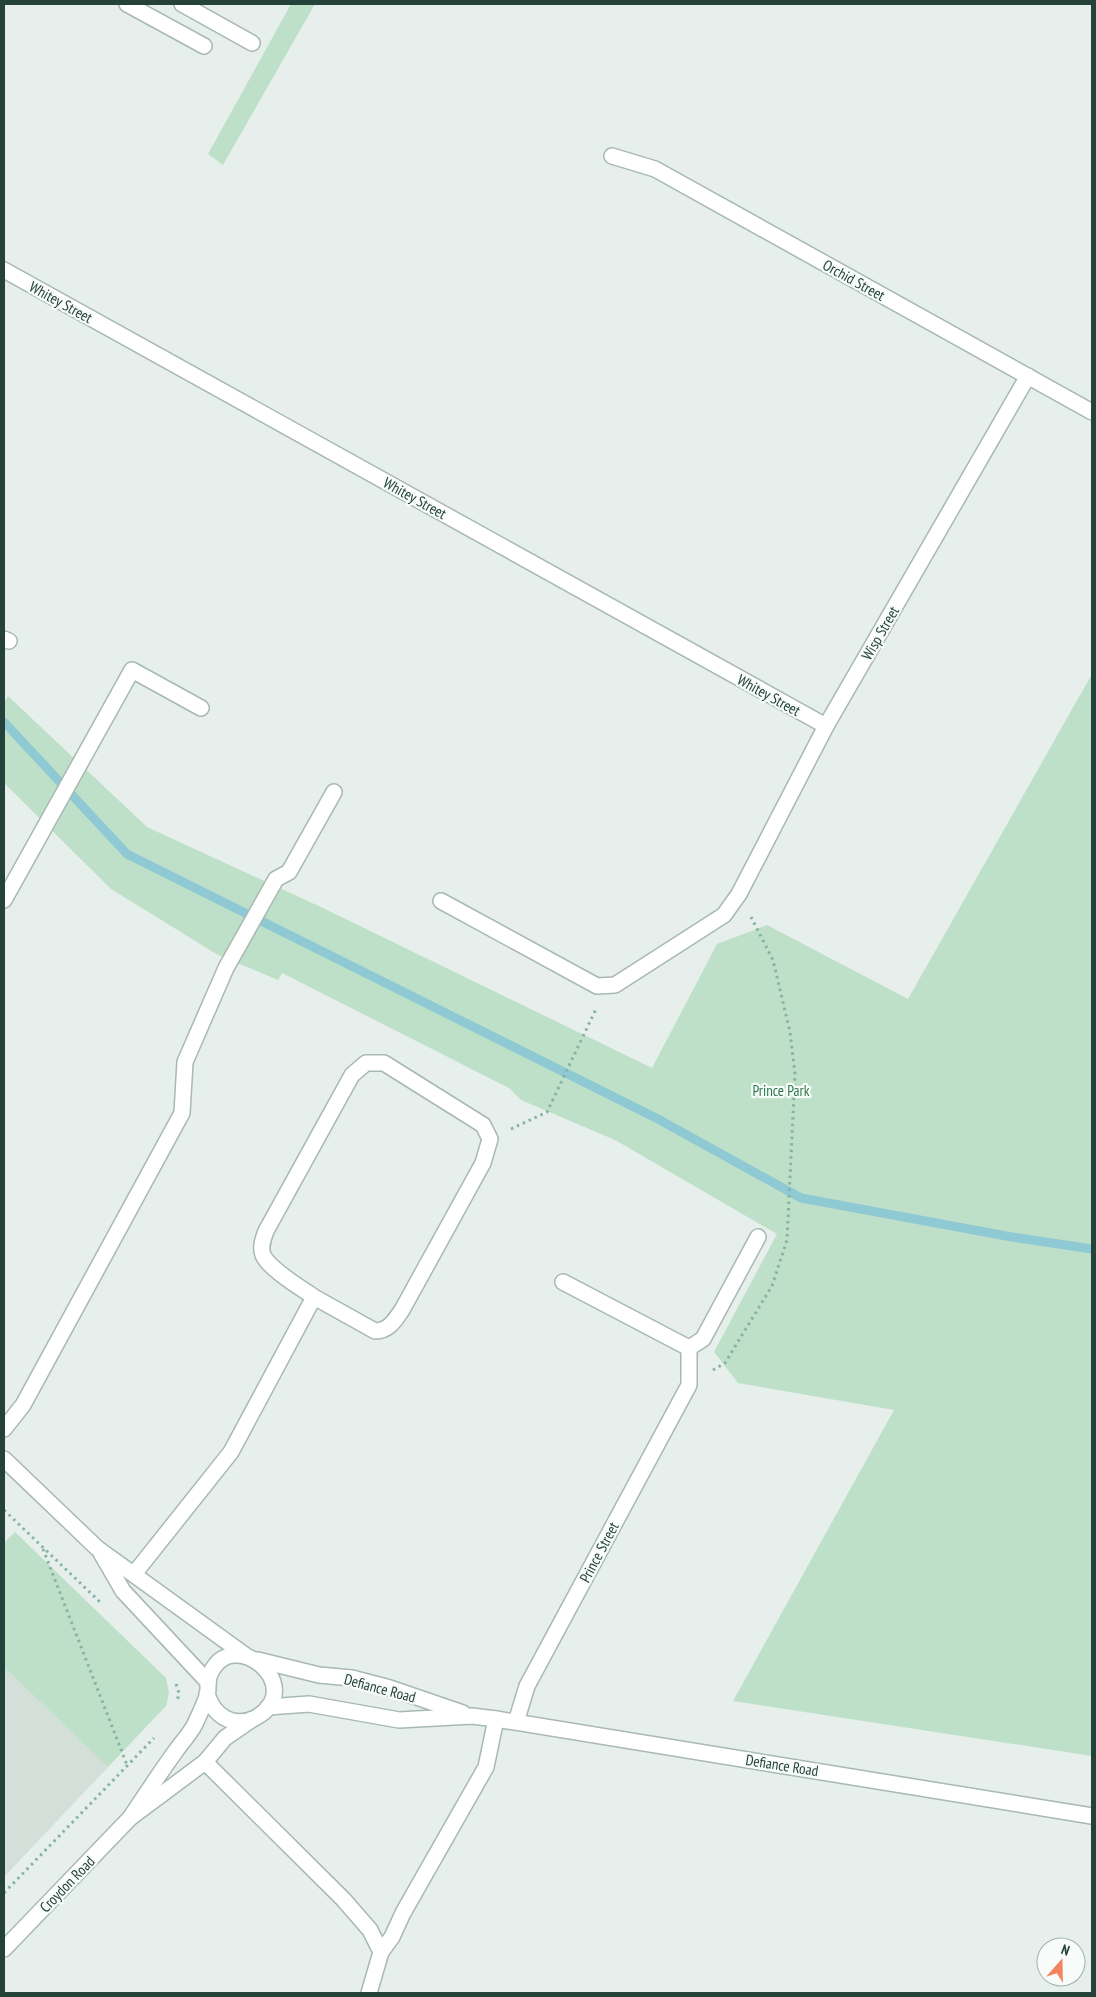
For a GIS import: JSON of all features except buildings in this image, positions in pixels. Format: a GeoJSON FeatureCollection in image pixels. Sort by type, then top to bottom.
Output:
{"type":"FeatureCollection","features":[{"type":"Feature","properties":{"kind":"street"},"geometry":{"type":"LineString","coordinates":[[127,4],[204,46]]}},
{"type":"Feature","properties":{"kind":"street"},"geometry":{"type":"LineString","coordinates":[[182,4],[252,42]]}},
{"type":"Feature","properties":{"kind":"street","name":"Orchid Street"},"geometry":{"type":"LineString","coordinates":[[612,156],[656,170],[1092,412]]}},
{"type":"Feature","properties":{"kind":"street","name":"Whitey Street"},"geometry":{"type":"LineString","coordinates":[[4,270],[826,726]]}},
{"type":"Feature","properties":{"kind":"street","name":"Wisp Street"},"geometry":{"type":"LineString","coordinates":[[441,901],[597,986],[615,985],[724,915],[739,894],[826,726],[1028,376]]}},
{"type":"Feature","properties":{"kind":"street"},"geometry":{"type":"LineString","coordinates":[[4,900],[132,670],[201,708]]}},
{"type":"Feature","properties":{"kind":"street"},"geometry":{"type":"LineString","coordinates":[[4,1429],[23,1405],[182,1113],[185,1062],[226,968],[276,879],[289,872],[334,792]]}},
{"type":"Feature","properties":{"kind":"street"},"geometry":{"type":"LineString","coordinates":[[366,1063],[384,1063],[483,1126],[490,1139],[483,1163],[402,1310],[390,1326],[382,1331],[375,1331],[314,1298],[269,1264],[263,1254],[262,1243],[266,1232],[352,1075],[366,1063]]}},
{"type":"Feature","properties":{"kind":"street"},"geometry":{"type":"LineString","coordinates":[[689,1348],[703,1339],[758,1238]]}},
{"type":"Feature","properties":{"kind":"street"},"geometry":{"type":"LineString","coordinates":[[563,1282],[689,1348]]}},
{"type":"Feature","properties":{"kind":"street"},"geometry":{"type":"LineString","coordinates":[[134,1574],[231,1452],[314,1298]]}},
{"type":"Feature","properties":{"kind":"street"},"geometry":{"type":"LineString","coordinates":[[689,1348],[689,1385]]}},
{"type":"Feature","properties":{"kind":"street","name":"Prince Street"},"geometry":{"type":"LineString","coordinates":[[516,1722],[526,1686],[689,1385]]}},
{"type":"Feature","properties":{"kind":"street","name":"Defiance Road"},"geometry":{"type":"LineString","coordinates":[[4,1459],[97,1548],[251,1658],[320,1675],[352,1678],[390,1688],[472,1716]]}},
{"type":"Feature","properties":{"kind":"street","name":"Defiance Road"},"geometry":{"type":"LineString","coordinates":[[97,1548],[124,1591],[208,1688]]}},
{"type":"Feature","properties":{"kind":"street"},"geometry":{"type":"LineString","coordinates":[[232,1656],[251,1658],[267,1669],[273,1681],[273,1694],[268,1707],[251,1720],[228,1720],[218,1714],[211,1705],[208,1688],[212,1670],[220,1661],[232,1656]]}},
{"type":"Feature","properties":{"kind":"street","name":"Croydon Road"},"geometry":{"type":"LineString","coordinates":[[4,1949],[130,1818],[194,1727],[208,1688]]}},
{"type":"Feature","properties":{"kind":"street","name":"Defiance Road"},"geometry":{"type":"LineString","coordinates":[[268,1707],[309,1704],[399,1720],[472,1716],[496,1719],[1092,1816]]}},
{"type":"Feature","properties":{"kind":"street"},"geometry":{"type":"LineString","coordinates":[[369,1993],[381,1952],[392,1936],[403,1913],[486,1768],[496,1719]]}},
{"type":"Feature","properties":{"kind":"street","name":"Croydon Road"},"geometry":{"type":"LineString","coordinates":[[130,1818],[205,1762],[225,1738],[251,1720]]}},
{"type":"Feature","properties":{"kind":"street"},"geometry":{"type":"LineString","coordinates":[[205,1762],[343,1899],[370,1930],[381,1952]]}},
{"type":"Feature","properties":{"kind":"path"},"geometry":{"type":"LineString","coordinates":[[689,1385],[725,1363],[772,1286],[787,1240],[796,1074],[790,1032],[773,960],[739,894]]}},
{"type":"Feature","properties":{"kind":"path"},"geometry":{"type":"LineString","coordinates":[[490,1139],[547,1112],[583,1035]]}},
{"type":"Feature","properties":{"kind":"path"},"geometry":{"type":"LineString","coordinates":[[4,1510],[105,1607]]}},
{"type":"Feature","properties":{"kind":"path"},"geometry":{"type":"LineString","coordinates":[[42,1547],[127,1765]]}},
{"type":"Feature","properties":{"kind":"path"},"geometry":{"type":"LineString","coordinates":[[175,1680],[179,1693],[175,1708]]}},
{"type":"Feature","properties":{"kind":"path"},"geometry":{"type":"LineString","coordinates":[[4,1893],[161,1731]]}},
{"type":"Feature","properties":{"kind":"shaded area"},"geometry":{"type":"Polygon","coordinates":[[[4,1667],[108,1767],[4,1877],[4,1667]]]}},
{"type":"Feature","properties":{"kind":"green space"},"geometry":{"type":"Polygon","coordinates":[[[291,4],[315,4],[223,165],[208,154],[291,4]]]}},
{"type":"Feature","properties":{"kind":"green space","name":"Prince Park"},"geometry":{"type":"Polygon","coordinates":[[[1092,674],[1092,1756],[733,1701],[894,1410],[738,1383],[714,1352],[777,1234],[615,1140],[521,1100],[509,1088],[282,973],[278,980],[218,955],[111,889],[4,783],[4,703],[8,696],[147,827],[323,908],[652,1068],[717,944],[767,925],[908,999],[1092,674]]]}},
{"type":"Feature","properties":{"kind":"green space"},"geometry":{"type":"Polygon","coordinates":[[[15,1532],[166,1678],[169,1693],[166,1706],[108,1767],[4,1667],[4,1543],[15,1532]]]}},
{"type":"Feature","properties":{"kind":"waterway"},"geometry":{"type":"LineString","coordinates":[[4,722],[127,854],[658,1119],[801,1198],[1012,1237],[1092,1249]]}}]}
